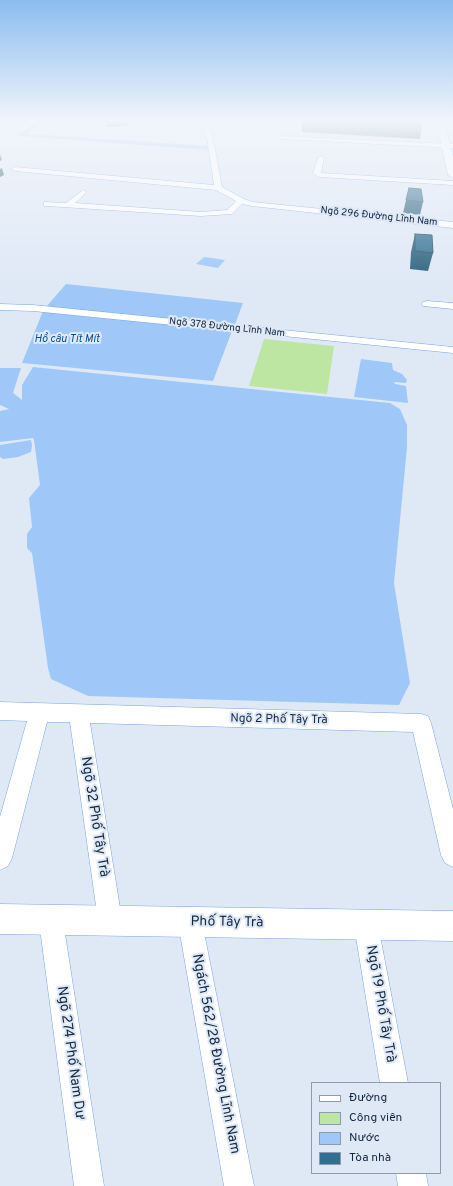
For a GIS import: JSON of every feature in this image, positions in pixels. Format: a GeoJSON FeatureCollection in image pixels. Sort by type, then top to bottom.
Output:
{"type":"FeatureCollection","features":[{"type":"Feature","properties":{"kind":"street"},"geometry":{"type":"LineString","coordinates":[[93,176],[218,188],[216,176]]}},
{"type":"Feature","properties":{"kind":"street"},"geometry":{"type":"LineString","coordinates":[[353,176],[453,183]]}},
{"type":"Feature","properties":{"kind":"street","name":"Ngõ 296 Đường Lĩnh Nam"},"geometry":{"type":"LineString","coordinates":[[218,188],[241,201],[258,205],[453,225]]}},
{"type":"Feature","properties":{"kind":"street"},"geometry":{"type":"LineString","coordinates":[[67,206],[83,192]]}},
{"type":"Feature","properties":{"kind":"street"},"geometry":{"type":"LineString","coordinates":[[47,204],[202,214],[226,213],[231,211],[241,201]]}},
{"type":"Feature","properties":{"kind":"street"},"geometry":{"type":"LineString","coordinates":[[125,217],[130,210]]}},
{"type":"Feature","properties":{"kind":"street"},"geometry":{"type":"LineString","coordinates":[[427,304],[453,306]]}},
{"type":"Feature","properties":{"kind":"street","name":"Ngõ 378 Đường Lĩnh Nam"},"geometry":{"type":"LineString","coordinates":[[0,307],[33,308],[453,350]]}},
{"type":"Feature","properties":{"kind":"street","name":"Ngõ 2 Phố Tây Trà"},"geometry":{"type":"LineString","coordinates":[[0,710],[39,713],[422,723],[453,855]]}},
{"type":"Feature","properties":{"kind":"street"},"geometry":{"type":"LineString","coordinates":[[0,858],[39,713]]}},
{"type":"Feature","properties":{"kind":"street","name":"Ngõ 32 Phố Tây Trà"},"geometry":{"type":"LineString","coordinates":[[79,714],[110,920]]}},
{"type":"Feature","properties":{"kind":"street","name":"Phố Tây Trà"},"geometry":{"type":"LineString","coordinates":[[0,919],[51,921],[110,920],[453,926]]}},
{"type":"Feature","properties":{"kind":"street","name":"Ngõ 274 Phố Nam Dư"},"geometry":{"type":"LineString","coordinates":[[51,921],[89,1186]]}},
{"type":"Feature","properties":{"kind":"street","name":"Ngách 562/28 Đường Lĩnh Nam"},"geometry":{"type":"LineString","coordinates":[[190,922],[239,1186]]}},
{"type":"Feature","properties":{"kind":"street","name":"Ngõ 19 Phố Tây Trà"},"geometry":{"type":"LineString","coordinates":[[366,925],[394,1082]]}},
{"type":"Feature","properties":{"kind":"street"},"geometry":{"type":"LineString","coordinates":[[411,1174],[413,1186]]}},
{"type":"Feature","properties":{"kind":"green space"},"geometry":{"type":"Polygon","coordinates":[[[264,339],[334,346],[327,394],[249,386],[264,339]]]}},
{"type":"Feature","properties":{"kind":"water"},"geometry":{"type":"Polygon","coordinates":[[[204,257],[225,260],[218,268],[196,264],[204,257]]]}},
{"type":"Feature","properties":{"kind":"water"},"geometry":{"type":"Polygon","coordinates":[[[66,284],[243,303],[234,327],[46,307],[66,284]]]}},
{"type":"Feature","properties":{"kind":"water","name":"Hồ câu Tít Mít"},"geometry":{"type":"Polygon","coordinates":[[[43,311],[232,331],[213,381],[22,363],[43,311]]]}},
{"type":"Feature","properties":{"kind":"water"},"geometry":{"type":"Polygon","coordinates":[[[361,359],[392,363],[393,370],[402,374],[407,380],[406,383],[394,382],[395,384],[406,386],[408,403],[354,397],[361,359]]]}},
{"type":"Feature","properties":{"kind":"water"},"geometry":{"type":"Polygon","coordinates":[[[33,367],[390,403],[400,409],[407,425],[407,447],[394,583],[410,683],[399,705],[88,696],[51,679],[48,668],[32,553],[27,548],[27,534],[32,527],[29,498],[40,485],[34,440],[33,438],[0,442],[0,411],[9,409],[0,405],[0,368],[21,368],[13,393],[22,400],[22,385],[33,367]]]}},
{"type":"Feature","properties":{"kind":"water"},"geometry":{"type":"Polygon","coordinates":[[[31,440],[31,452],[18,457],[3,459],[0,457],[0,445],[31,440]]]}},
{"type":"Feature","properties":{"kind":"building"},"geometry":{"type":"Polygon","coordinates":[[[409,188],[421,189],[423,202],[406,200],[409,188]]]}},
{"type":"Feature","properties":{"kind":"building"},"geometry":{"type":"Polygon","coordinates":[[[415,234],[432,235],[433,253],[415,251],[415,234]]]}}]}
